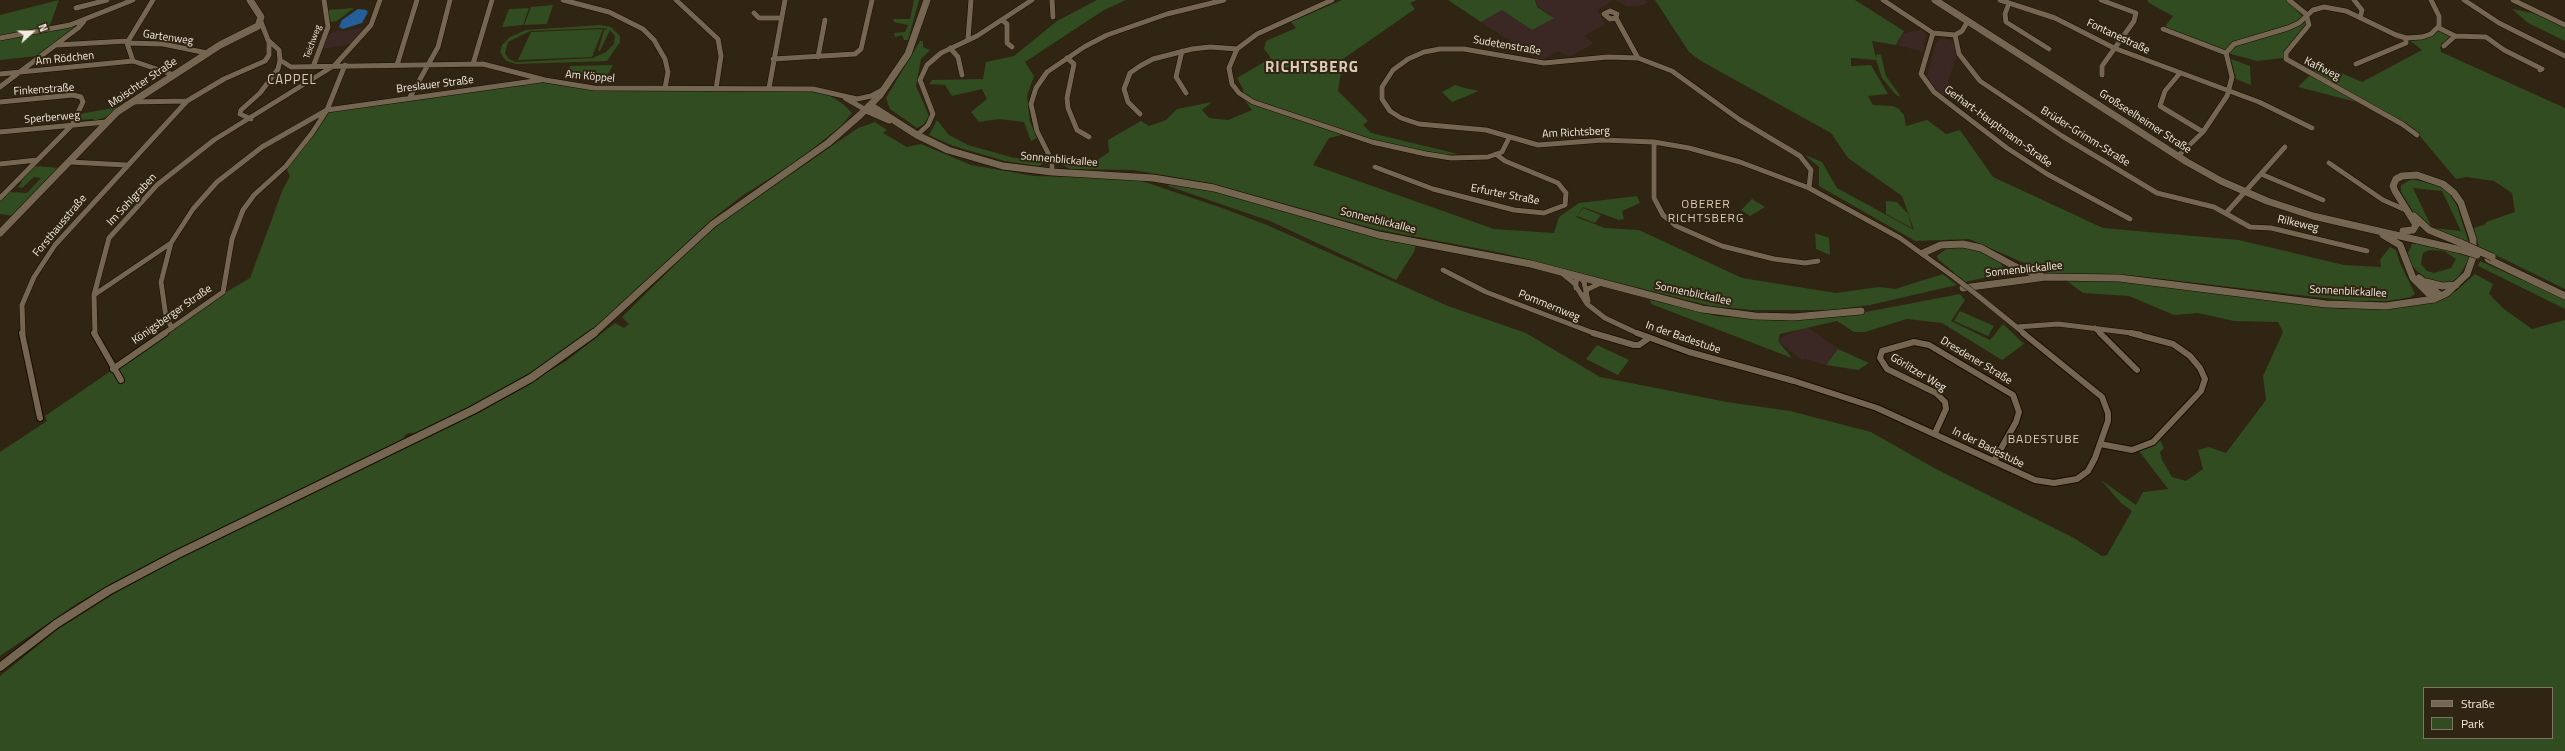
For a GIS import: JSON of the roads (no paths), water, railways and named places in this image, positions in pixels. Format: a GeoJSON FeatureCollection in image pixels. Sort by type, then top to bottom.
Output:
{"type":"FeatureCollection","features":[{"type":"Feature","properties":{"kind":"main road"},"geometry":{"type":"LineString","coordinates":[[250,0],[261,17],[261,22]]}},
{"type":"Feature","properties":{"kind":"main road"},"geometry":{"type":"LineString","coordinates":[[0,667],[56,624],[115,587],[449,422],[531,378],[582,343],[613,317],[696,238],[725,214],[828,143],[854,121],[880,95],[908,54],[928,0]]}},
{"type":"Feature","properties":{"kind":"main road","name":"Großseelheimer Straße"},"geometry":{"type":"LineString","coordinates":[[1935,0],[2179,155],[2247,191]]}},
{"type":"Feature","properties":{"kind":"main road","name":"Moischter Straße"},"geometry":{"type":"LineString","coordinates":[[0,233],[70,162],[106,122],[130,102],[228,40],[253,29],[261,22]]}},
{"type":"Feature","properties":{"kind":"main road"},"geometry":{"type":"LineString","coordinates":[[880,95],[881,104],[888,114]]}},
{"type":"Feature","properties":{"kind":"main road","name":"Sonnenblickallee"},"geometry":{"type":"LineString","coordinates":[[868,107],[888,114],[896,122]]}},
{"type":"Feature","properties":{"kind":"main road","name":"Sonnenblickallee"},"geometry":{"type":"LineString","coordinates":[[868,107],[879,116],[896,122],[917,135],[948,150],[982,161],[1052,172],[1153,178],[1214,188],[1380,235],[1560,272],[1687,306],[1736,314],[1794,317],[1861,311]]}},
{"type":"Feature","properties":{"kind":"main road"},"geometry":{"type":"LineString","coordinates":[[854,121],[879,116]]}},
{"type":"Feature","properties":{"kind":"main road","name":"Sonnenblickallee"},"geometry":{"type":"LineString","coordinates":[[1963,288],[2046,277],[2119,278],[2340,305],[2386,306],[2414,303],[2438,297],[2457,285],[2470,270],[2474,246],[2458,198],[2450,189],[2433,180],[2417,175],[2402,176],[2394,181],[2394,188],[2408,211]]}},
{"type":"Feature","properties":{"kind":"main road"},"geometry":{"type":"LineString","coordinates":[[2247,191],[2306,214],[2436,243]]}},
{"type":"Feature","properties":{"kind":"main road"},"geometry":{"type":"LineString","coordinates":[[2247,191],[2319,214],[2403,231],[2461,246]]}},
{"type":"Feature","properties":{"kind":"main road"},"geometry":{"type":"LineString","coordinates":[[2403,231],[2413,230],[2416,225],[2408,211]]}},
{"type":"Feature","properties":{"kind":"main road"},"geometry":{"type":"LineString","coordinates":[[2408,211],[2429,230],[2461,246],[2565,292]]}},
{"type":"Feature","properties":{"kind":"main road"},"geometry":{"type":"LineString","coordinates":[[2360,226],[2392,239],[2403,251],[2410,269],[2419,282],[2438,297]]}},
{"type":"Feature","properties":{"kind":"main road"},"geometry":{"type":"LineString","coordinates":[[2403,251],[2404,245],[2413,241],[2461,246]]}},
{"type":"Feature","properties":{"kind":"main road"},"geometry":{"type":"LineString","coordinates":[[1923,253],[1941,245],[1963,244],[1981,248],[2016,267],[2046,277]]}},
{"type":"Feature","properties":{"kind":"main road"},"geometry":{"type":"LineString","coordinates":[[2490,258],[2565,296]]}},
{"type":"Feature","properties":{"kind":"main road"},"geometry":{"type":"LineString","coordinates":[[2006,262],[2014,275],[2020,280]]}},
{"type":"Feature","properties":{"kind":"main road"},"geometry":{"type":"LineString","coordinates":[[2016,267],[2020,272],[2020,280]]}},
{"type":"Feature","properties":{"kind":"main road"},"geometry":{"type":"LineString","coordinates":[[2419,282],[2442,286],[2457,285]]}},
{"type":"Feature","properties":{"kind":"main road"},"geometry":{"type":"LineString","coordinates":[[2414,303],[2419,297],[2419,282]]}},
{"type":"Feature","properties":{"kind":"street"},"geometry":{"type":"LineString","coordinates":[[76,8],[108,0],[115,7]]}},
{"type":"Feature","properties":{"kind":"street"},"geometry":{"type":"LineString","coordinates":[[0,38],[84,21],[133,0]]}},
{"type":"Feature","properties":{"kind":"street"},"geometry":{"type":"LineString","coordinates":[[153,0],[127,42],[132,61],[174,75]]}},
{"type":"Feature","properties":{"kind":"street","name":"Teichweg"},"geometry":{"type":"LineString","coordinates":[[313,67],[328,27],[324,0]]}},
{"type":"Feature","properties":{"kind":"street","name":"Im Sohlgraben"},"geometry":{"type":"LineString","coordinates":[[121,380],[113,369],[93,331],[94,295],[109,238],[157,185],[214,140],[251,119],[335,65],[371,25],[380,0]]}},
{"type":"Feature","properties":{"kind":"street"},"geometry":{"type":"LineString","coordinates":[[397,65],[408,24],[417,0]]}},
{"type":"Feature","properties":{"kind":"street"},"geometry":{"type":"LineString","coordinates":[[410,97],[430,64],[438,47],[450,0]]}},
{"type":"Feature","properties":{"kind":"street"},"geometry":{"type":"LineString","coordinates":[[473,64],[492,0]]}},
{"type":"Feature","properties":{"kind":"street"},"geometry":{"type":"LineString","coordinates":[[563,0],[609,12],[643,29],[654,40],[665,59],[668,72],[665,88]]}},
{"type":"Feature","properties":{"kind":"street"},"geometry":{"type":"LineString","coordinates":[[676,0],[718,39],[721,56],[716,88]]}},
{"type":"Feature","properties":{"kind":"street"},"geometry":{"type":"LineString","coordinates":[[769,88],[780,18],[785,0]]}},
{"type":"Feature","properties":{"kind":"street"},"geometry":{"type":"LineString","coordinates":[[773,59],[853,55],[860,51],[872,0]]}},
{"type":"Feature","properties":{"kind":"street"},"geometry":{"type":"LineString","coordinates":[[968,39],[971,0]]}},
{"type":"Feature","properties":{"kind":"street"},"geometry":{"type":"LineString","coordinates":[[917,135],[928,125],[933,114],[921,84],[922,74],[930,61],[950,48],[1002,20],[1032,0]]}},
{"type":"Feature","properties":{"kind":"street"},"geometry":{"type":"LineString","coordinates":[[1052,0],[1053,17]]}},
{"type":"Feature","properties":{"kind":"street"},"geometry":{"type":"LineString","coordinates":[[1052,172],[1051,157],[1033,120],[1032,98],[1043,76],[1067,58],[1094,41],[1141,22],[1224,0]]}},
{"type":"Feature","properties":{"kind":"street"},"geometry":{"type":"LineString","coordinates":[[1331,0],[1256,34],[1237,49],[1230,60],[1230,76],[1239,92],[1253,102],[1372,142],[1451,158],[1497,155],[1502,152],[1509,138]]}},
{"type":"Feature","properties":{"kind":"street"},"geometry":{"type":"LineString","coordinates":[[1883,0],[1933,33],[1955,35],[1962,31],[1968,21]]}},
{"type":"Feature","properties":{"kind":"street","name":"Fontanestraße"},"geometry":{"type":"LineString","coordinates":[[2000,0],[2055,18],[2114,48],[2283,112],[2312,128]]}},
{"type":"Feature","properties":{"kind":"street"},"geometry":{"type":"LineString","coordinates":[[2101,0],[2136,13],[2134,21],[2102,66],[2102,75]]}},
{"type":"Feature","properties":{"kind":"street"},"geometry":{"type":"LineString","coordinates":[[2289,0],[2307,15]]}},
{"type":"Feature","properties":{"kind":"street"},"geometry":{"type":"LineString","coordinates":[[2354,0],[2362,10],[2360,18]]}},
{"type":"Feature","properties":{"kind":"street"},"geometry":{"type":"LineString","coordinates":[[2431,0],[2439,16],[2439,28]]}},
{"type":"Feature","properties":{"kind":"street"},"geometry":{"type":"LineString","coordinates":[[2464,0],[2498,23],[2565,56]]}},
{"type":"Feature","properties":{"kind":"street"},"geometry":{"type":"LineString","coordinates":[[2513,0],[2565,25]]}},
{"type":"Feature","properties":{"kind":"street"},"geometry":{"type":"LineString","coordinates":[[2008,3],[2005,14],[2006,22],[2049,49]]}},
{"type":"Feature","properties":{"kind":"street"},"geometry":{"type":"LineString","coordinates":[[2226,53],[2234,44],[2288,28],[2299,23],[2316,9],[2327,7],[2342,10],[2406,38],[2428,36],[2439,28]]}},
{"type":"Feature","properties":{"kind":"street"},"geometry":{"type":"LineString","coordinates":[[754,13],[759,18],[780,18]]}},
{"type":"Feature","properties":{"kind":"street","name":"Kaffweg"},"geometry":{"type":"LineString","coordinates":[[2307,15],[2308,27],[2286,53],[2286,59],[2402,124],[2417,135]]}},
{"type":"Feature","properties":{"kind":"street"},"geometry":{"type":"LineString","coordinates":[[1616,18],[1638,58]]}},
{"type":"Feature","properties":{"kind":"street"},"geometry":{"type":"LineString","coordinates":[[818,57],[825,20]]}},
{"type":"Feature","properties":{"kind":"street"},"geometry":{"type":"LineString","coordinates":[[1002,20],[1007,24],[1007,43],[1012,47]]}},
{"type":"Feature","properties":{"kind":"street"},"geometry":{"type":"LineString","coordinates":[[0,87],[56,45],[84,21]]}},
{"type":"Feature","properties":{"kind":"street"},"geometry":{"type":"LineString","coordinates":[[130,102],[187,101],[224,79],[264,61],[269,55],[269,42],[264,26],[261,22]]}},
{"type":"Feature","properties":{"kind":"street"},"geometry":{"type":"LineString","coordinates":[[2439,28],[2455,36],[2486,37],[2504,50],[2542,68],[2540,70]]}},
{"type":"Feature","properties":{"kind":"street"},"geometry":{"type":"LineString","coordinates":[[2163,29],[2226,53]]}},
{"type":"Feature","properties":{"kind":"street","name":"Gerhart-Hauptmann-Straße"},"geometry":{"type":"LineString","coordinates":[[1933,33],[1922,74],[1934,92],[1996,140],[2047,174],[2130,219]]}},
{"type":"Feature","properties":{"kind":"street","name":"Brüder-Grimm-Straße"},"geometry":{"type":"LineString","coordinates":[[1955,35],[1962,60],[1980,81],[1998,94],[2157,193],[2205,204],[2226,213]]}},
{"type":"Feature","properties":{"kind":"street"},"geometry":{"type":"LineString","coordinates":[[2444,46],[2455,36]]}},
{"type":"Feature","properties":{"kind":"street"},"geometry":{"type":"LineString","coordinates":[[2356,64],[2406,42],[2406,38]]}},
{"type":"Feature","properties":{"kind":"street","name":"Gartenweg"},"geometry":{"type":"LineString","coordinates":[[56,45],[127,42],[163,44],[207,53]]}},
{"type":"Feature","properties":{"kind":"street"},"geometry":{"type":"LineString","coordinates":[[251,119],[240,114],[241,110],[260,93],[278,69],[280,60],[278,48],[269,42]]}},
{"type":"Feature","properties":{"kind":"street"},"geometry":{"type":"LineString","coordinates":[[1140,114],[1130,105],[1126,96],[1125,86],[1130,73],[1153,59],[1182,51],[1210,47],[1237,49]]}},
{"type":"Feature","properties":{"kind":"street"},"geometry":{"type":"LineString","coordinates":[[950,48],[958,57],[962,75]]}},
{"type":"Feature","properties":{"kind":"street","name":"Sudetenstraße"},"geometry":{"type":"LineString","coordinates":[[1509,138],[1486,130],[1438,128],[1406,121],[1387,107],[1382,98],[1382,87],[1393,70],[1408,59],[1424,52],[1440,49],[1464,49],[1511,59],[1544,63],[1608,57],[1638,58],[1672,71],[1740,120],[1800,156],[1811,170],[1812,176],[1809,188]]}},
{"type":"Feature","properties":{"kind":"street"},"geometry":{"type":"LineString","coordinates":[[1182,51],[1176,77],[1186,93]]}},
{"type":"Feature","properties":{"kind":"street"},"geometry":{"type":"LineString","coordinates":[[2179,155],[2203,132],[2229,92],[2232,75],[2226,53]]}},
{"type":"Feature","properties":{"kind":"street"},"geometry":{"type":"LineString","coordinates":[[1067,58],[1074,65],[1067,98],[1068,108],[1077,130],[1089,137]]}},
{"type":"Feature","properties":{"kind":"street","name":"Am Köppel"},"geometry":{"type":"LineString","coordinates":[[280,60],[291,67],[430,64],[488,65],[545,80],[594,88],[814,88],[845,98],[857,99],[871,96],[885,88]]}},
{"type":"Feature","properties":{"kind":"street","name":"Am Rödchen"},"geometry":{"type":"LineString","coordinates":[[0,74],[132,61]]}},
{"type":"Feature","properties":{"kind":"street","name":"Königsberger Straße"},"geometry":{"type":"LineString","coordinates":[[113,369],[223,292],[232,239],[243,210],[254,195],[286,166],[327,110],[345,65]]}},
{"type":"Feature","properties":{"kind":"street"},"geometry":{"type":"LineString","coordinates":[[2180,73],[2165,91],[2160,107],[2203,132]]}},
{"type":"Feature","properties":{"kind":"street","name":"Breslauer Straße"},"geometry":{"type":"LineString","coordinates":[[171,243],[193,209],[217,182],[243,159],[287,131],[327,110],[410,97],[545,80]]}},
{"type":"Feature","properties":{"kind":"street","name":"Finkenstraße"},"geometry":{"type":"LineString","coordinates":[[0,102],[80,96],[83,104],[72,125]]}},
{"type":"Feature","properties":{"kind":"street","name":"Am Köppel"},"geometry":{"type":"LineString","coordinates":[[845,98],[852,103],[868,107]]}},
{"type":"Feature","properties":{"kind":"street","name":"Am Köppel"},"geometry":{"type":"LineString","coordinates":[[857,99],[868,107]]}},
{"type":"Feature","properties":{"kind":"street","name":"Forsthausstraße"},"geometry":{"type":"LineString","coordinates":[[40,418],[22,331],[24,298],[34,277],[55,245],[126,165],[187,101]]}},
{"type":"Feature","properties":{"kind":"street"},"geometry":{"type":"LineString","coordinates":[[852,103],[854,121]]}},
{"type":"Feature","properties":{"kind":"street","name":"Sperberweg"},"geometry":{"type":"LineString","coordinates":[[0,132],[106,122]]}},
{"type":"Feature","properties":{"kind":"street"},"geometry":{"type":"LineString","coordinates":[[0,198],[72,125]]}},
{"type":"Feature","properties":{"kind":"street","name":"Am Richtsberg"},"geometry":{"type":"LineString","coordinates":[[1509,138],[1542,145],[1603,140],[1654,142],[1713,154],[1809,188],[1880,226],[1923,253]]}},
{"type":"Feature","properties":{"kind":"street"},"geometry":{"type":"LineString","coordinates":[[1654,142],[1654,198],[1663,215],[1676,226],[1722,246],[1774,259],[1805,263],[1818,261]]}},
{"type":"Feature","properties":{"kind":"street"},"geometry":{"type":"LineString","coordinates":[[2226,213],[2285,147]]}},
{"type":"Feature","properties":{"kind":"street","name":"Erfurter Straße"},"geometry":{"type":"LineString","coordinates":[[1375,167],[1433,188],[1514,210],[1544,213],[1565,205],[1567,198],[1566,193],[1558,183],[1505,161],[1497,155]]}},
{"type":"Feature","properties":{"kind":"street"},"geometry":{"type":"LineString","coordinates":[[0,164],[37,160]]}},
{"type":"Feature","properties":{"kind":"street"},"geometry":{"type":"LineString","coordinates":[[70,162],[126,165]]}},
{"type":"Feature","properties":{"kind":"street"},"geometry":{"type":"LineString","coordinates":[[2329,163],[2335,169],[2383,200],[2408,211]]}},
{"type":"Feature","properties":{"kind":"street"},"geometry":{"type":"LineString","coordinates":[[2260,174],[2323,200]]}},
{"type":"Feature","properties":{"kind":"street","name":"Rilkeweg"},"geometry":{"type":"LineString","coordinates":[[2226,213],[2250,226],[2271,228],[2367,251]]}},
{"type":"Feature","properties":{"kind":"street"},"geometry":{"type":"LineString","coordinates":[[94,295],[171,243]]}},
{"type":"Feature","properties":{"kind":"street"},"geometry":{"type":"LineString","coordinates":[[171,243],[161,282],[166,317],[172,328]]}},
{"type":"Feature","properties":{"kind":"street","name":"In der Badestube"},"geometry":{"type":"LineString","coordinates":[[1560,272],[1571,279],[1582,298],[1605,318],[1649,338],[1694,353],[1842,396],[1935,433],[2035,480],[2062,483],[2077,479],[2088,471],[2108,421],[2102,397],[2017,327],[1923,253]]}},
{"type":"Feature","properties":{"kind":"street","name":"Pommernweg"},"geometry":{"type":"LineString","coordinates":[[1443,270],[1451,276],[1486,292],[1612,340],[1639,345],[1649,338]]}},
{"type":"Feature","properties":{"kind":"street"},"geometry":{"type":"LineString","coordinates":[[1576,288],[1576,281],[1580,277]]}},
{"type":"Feature","properties":{"kind":"street","name":"In der Badestube"},"geometry":{"type":"LineString","coordinates":[[1580,277],[1584,282],[1585,294],[1592,307]]}},
{"type":"Feature","properties":{"kind":"street"},"geometry":{"type":"LineString","coordinates":[[1585,294],[1588,289],[1601,283]]}},
{"type":"Feature","properties":{"kind":"street"},"geometry":{"type":"LineString","coordinates":[[2017,327],[2029,324],[2058,324],[2095,327],[2141,334],[2173,344],[2194,361],[2205,379],[2202,391],[2153,442],[2132,450],[2119,449],[2100,444]]}},
{"type":"Feature","properties":{"kind":"street"},"geometry":{"type":"LineString","coordinates":[[2095,327],[2137,370]]}},
{"type":"Feature","properties":{"kind":"street","name":"Dresdener Straße"},"geometry":{"type":"LineString","coordinates":[[1881,353],[1888,349],[1914,342],[1929,345],[2013,395],[2017,401],[2019,412],[2016,422],[1994,461]]}},
{"type":"Feature","properties":{"kind":"street","name":"Görlitzer Weg"},"geometry":{"type":"LineString","coordinates":[[1881,353],[1880,360],[1887,369],[1936,393],[1943,400],[1946,409],[1935,433]]}},
{"type":"Feature","properties":{"kind":"water"},"geometry":{"type":"Polygon","coordinates":[[[358,9],[366,10],[368,12],[362,23],[343,29],[339,27],[342,20],[358,9]]]}},
{"type":"Feature","properties":{"kind":"district","name":"RICHTSBERG"},"geometry":{"type":"Point","coordinates":[1312,68]}},
{"type":"Feature","properties":{"kind":"district","name":"CAPPEL"},"geometry":{"type":"Point","coordinates":[292,81]}},
{"type":"Feature","properties":{"kind":"district","name":"OBERER RICHTSBERG"},"geometry":{"type":"Point","coordinates":[1706,212]}},
{"type":"Feature","properties":{"kind":"district","name":"BADESTUBE"},"geometry":{"type":"Point","coordinates":[2044,440]}}]}
